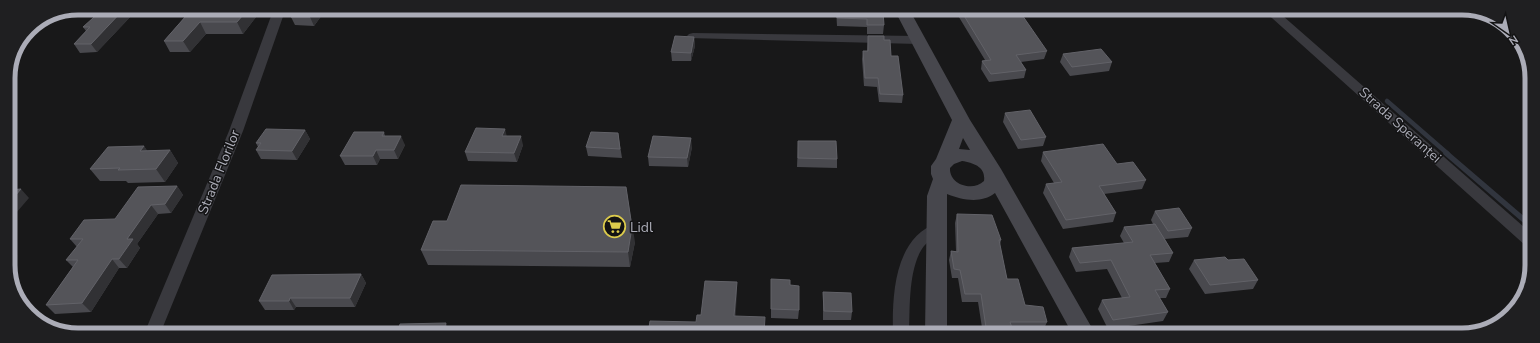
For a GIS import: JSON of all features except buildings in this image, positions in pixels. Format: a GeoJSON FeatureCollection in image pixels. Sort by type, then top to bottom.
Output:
{"type":"FeatureCollection","features":[{"type":"Feature","properties":{"kind":"main road"},"geometry":{"type":"LineString","coordinates":[[904,15],[961,120],[1014,209],[1082,328]]}},
{"type":"Feature","properties":{"kind":"main road"},"geometry":{"type":"LineString","coordinates":[[945,161],[961,120]]}},
{"type":"Feature","properties":{"kind":"main road"},"geometry":{"type":"LineString","coordinates":[[956,156],[971,156],[991,170],[993,183],[989,188],[981,192],[965,193],[950,186],[939,172],[940,166],[945,161],[956,156]]}},
{"type":"Feature","properties":{"kind":"main road"},"geometry":{"type":"LineString","coordinates":[[936,328],[938,223],[950,186]]}},
{"type":"Feature","properties":{"kind":"main road"},"geometry":{"type":"LineString","coordinates":[[981,192],[1014,209]]}},
{"type":"Feature","properties":{"kind":"street","name":"Strada Florilor"},"geometry":{"type":"LineString","coordinates":[[154,328],[236,131],[277,15]]}},
{"type":"Feature","properties":{"kind":"street","name":"Strada Speranței"},"geometry":{"type":"LineString","coordinates":[[1275,15],[1525,237]]}},
{"type":"Feature","properties":{"kind":"street"},"geometry":{"type":"LineString","coordinates":[[693,36],[918,40]]}},
{"type":"Feature","properties":{"kind":"street"},"geometry":{"type":"LineString","coordinates":[[901,328],[903,289],[910,258],[918,243],[938,223]]}},
{"type":"Feature","properties":{"kind":"waterway"},"geometry":{"type":"LineString","coordinates":[[1387,101],[1448,154]]}},
{"type":"Feature","properties":{"kind":"waterway"},"geometry":{"type":"LineString","coordinates":[[1446,153],[1525,221]]}},
{"type":"Feature","properties":{"kind":"place","name":"Lidl"},"geometry":{"type":"Point","coordinates":[614,227]}}]}
